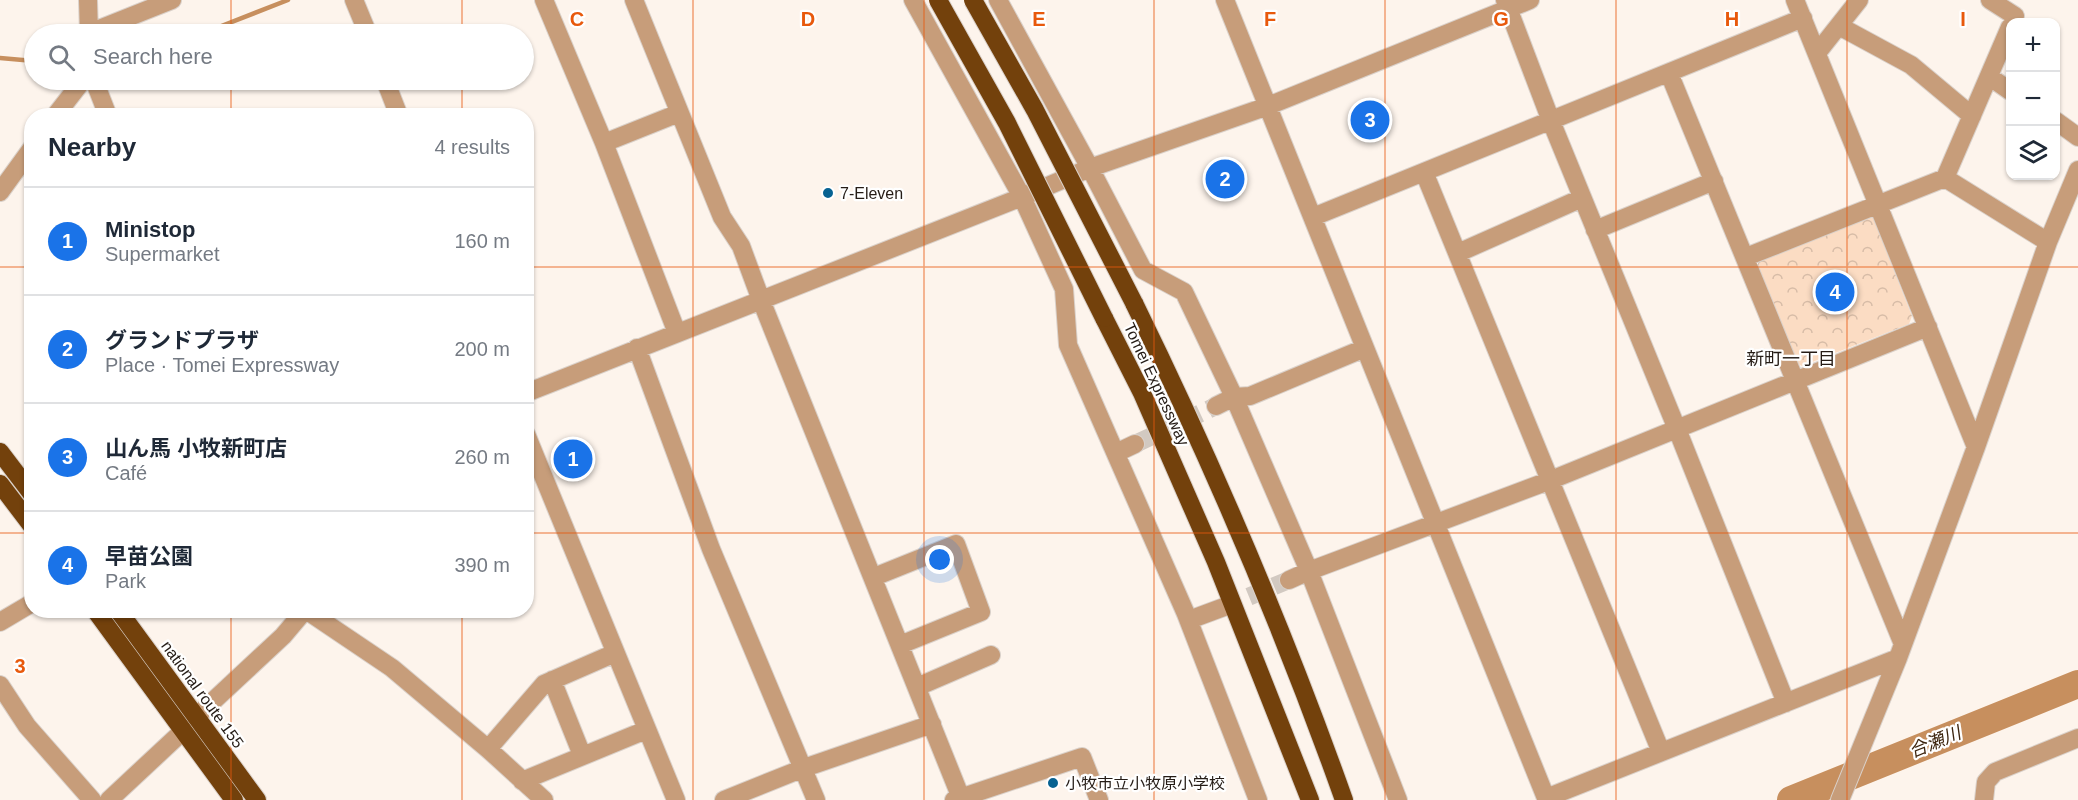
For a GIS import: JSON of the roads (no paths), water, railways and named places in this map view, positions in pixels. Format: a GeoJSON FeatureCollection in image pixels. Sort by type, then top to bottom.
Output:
{"type":"FeatureCollection","features":[{"type":"Feature","properties":{"kind":"highway","name":"Tomei Expressway"},"geometry":{"type":"LineString","coordinates":[[938,0],[1007,123],[1142,393],[1216,562],[1310,800]]}},
{"type":"Feature","properties":{"kind":"highway","name":"Tomei Expressway"},"geometry":{"type":"LineString","coordinates":[[973,0],[1035,110],[1171,379],[1246,548],[1344,800]]}},
{"type":"Feature","properties":{"kind":"highway"},"geometry":{"type":"LineString","coordinates":[[0,452],[24,484]]}},
{"type":"Feature","properties":{"kind":"highway"},"geometry":{"type":"LineString","coordinates":[[0,484],[24,516]]}},
{"type":"Feature","properties":{"kind":"highway"},"geometry":{"type":"LineString","coordinates":[[101,618],[234,800]]}},
{"type":"Feature","properties":{"kind":"highway","name":"national route 155"},"geometry":{"type":"LineString","coordinates":[[124,618],[257,800]]}},
{"type":"Feature","properties":{"kind":"street"},"geometry":{"type":"LineString","coordinates":[[88,0],[89,24]]}},
{"type":"Feature","properties":{"kind":"street"},"geometry":{"type":"LineString","coordinates":[[113,24],[172,0]]}},
{"type":"Feature","properties":{"kind":"street"},"geometry":{"type":"LineString","coordinates":[[354,0],[364,24]]}},
{"type":"Feature","properties":{"kind":"street"},"geometry":{"type":"LineString","coordinates":[[544,0],[604,143],[677,333]]}},
{"type":"Feature","properties":{"kind":"street"},"geometry":{"type":"LineString","coordinates":[[634,0],[722,217],[741,246],[932,724],[958,799],[1082,757],[1099,800]]}},
{"type":"Feature","properties":{"kind":"street"},"geometry":{"type":"LineString","coordinates":[[913,0],[1022,197],[1064,289],[1068,345],[1189,620],[1258,800]]}},
{"type":"Feature","properties":{"kind":"street"},"geometry":{"type":"LineString","coordinates":[[998,0],[1143,270],[1184,292],[1234,397],[1309,571],[1398,800]]}},
{"type":"Feature","properties":{"kind":"street"},"geometry":{"type":"LineString","coordinates":[[1226,0],[1546,798],[1786,703],[1901,651]]}},
{"type":"Feature","properties":{"kind":"street"},"geometry":{"type":"LineString","coordinates":[[534,390],[1090,168],[1268,106],[1507,5],[1530,0]]}},
{"type":"Feature","properties":{"kind":"street"},"geometry":{"type":"LineString","coordinates":[[1795,0],[1976,447]]}},
{"type":"Feature","properties":{"kind":"street"},"geometry":{"type":"LineString","coordinates":[[1817,53],[1859,0]]}},
{"type":"Feature","properties":{"kind":"street"},"geometry":{"type":"LineString","coordinates":[[1746,257],[1945,178],[2015,16],[1990,0]]}},
{"type":"Feature","properties":{"kind":"street"},"geometry":{"type":"LineString","coordinates":[[1507,5],[1551,121],[1786,703]]}},
{"type":"Feature","properties":{"kind":"street"},"geometry":{"type":"LineString","coordinates":[[1313,217],[1803,18]]}},
{"type":"Feature","properties":{"kind":"street"},"geometry":{"type":"LineString","coordinates":[[1839,26],[1911,65],[1972,116]]}},
{"type":"Feature","properties":{"kind":"street"},"geometry":{"type":"LineString","coordinates":[[1669,72],[1746,257],[1901,651]]}},
{"type":"Feature","properties":{"kind":"street"},"geometry":{"type":"LineString","coordinates":[[1990,77],[2006,88]]}},
{"type":"Feature","properties":{"kind":"street"},"geometry":{"type":"LineString","coordinates":[[61,108],[75,90]]}},
{"type":"Feature","properties":{"kind":"street"},"geometry":{"type":"LineString","coordinates":[[98,90],[105,108]]}},
{"type":"Feature","properties":{"kind":"street"},"geometry":{"type":"LineString","coordinates":[[389,90],[396,108]]}},
{"type":"Feature","properties":{"kind":"street"},"geometry":{"type":"LineString","coordinates":[[604,143],[679,113]]}},
{"type":"Feature","properties":{"kind":"street"},"geometry":{"type":"LineString","coordinates":[[2060,125],[2078,137]]}},
{"type":"Feature","properties":{"kind":"street"},"geometry":{"type":"LineString","coordinates":[[0,192],[24,159]]}},
{"type":"Feature","properties":{"kind":"street"},"geometry":{"type":"LineString","coordinates":[[1840,800],[1901,651],[2048,242],[2078,170]]}},
{"type":"Feature","properties":{"kind":"street"},"geometry":{"type":"LineString","coordinates":[[1424,172],[1661,752]]}},
{"type":"Feature","properties":{"kind":"street"},"geometry":{"type":"LineString","coordinates":[[1945,178],[2048,242]]}},
{"type":"Feature","properties":{"kind":"street"},"geometry":{"type":"LineString","coordinates":[[1595,230],[1714,181]]}},
{"type":"Feature","properties":{"kind":"street"},"geometry":{"type":"LineString","coordinates":[[1458,253],[1582,198]]}},
{"type":"Feature","properties":{"kind":"street"},"geometry":{"type":"LineString","coordinates":[[1288,580],[1551,480],[1928,327]]}},
{"type":"Feature","properties":{"kind":"street"},"geometry":{"type":"LineString","coordinates":[[637,348],[711,549],[816,800]]}},
{"type":"Feature","properties":{"kind":"street"},"geometry":{"type":"LineString","coordinates":[[1216,406],[1234,397],[1250,396],[1365,348]]}},
{"type":"Feature","properties":{"kind":"street"},"geometry":{"type":"LineString","coordinates":[[1116,453],[1135,444]]}},
{"type":"Feature","properties":{"kind":"street"},"geometry":{"type":"LineString","coordinates":[[534,454],[676,800]]}},
{"type":"Feature","properties":{"kind":"street"},"geometry":{"type":"LineString","coordinates":[[874,577],[956,544],[981,612],[900,645]]}},
{"type":"Feature","properties":{"kind":"street"},"geometry":{"type":"LineString","coordinates":[[1189,620],[1224,607]]}},
{"type":"Feature","properties":{"kind":"street"},"geometry":{"type":"LineString","coordinates":[[0,622],[24,608]]}},
{"type":"Feature","properties":{"kind":"street"},"geometry":{"type":"LineString","coordinates":[[196,717],[283,636],[298,618]]}},
{"type":"Feature","properties":{"kind":"street"},"geometry":{"type":"LineString","coordinates":[[317,618],[392,668],[544,800]]}},
{"type":"Feature","properties":{"kind":"street"},"geometry":{"type":"LineString","coordinates":[[488,749],[544,684],[615,653]]}},
{"type":"Feature","properties":{"kind":"street"},"geometry":{"type":"LineString","coordinates":[[917,687],[991,655]]}},
{"type":"Feature","properties":{"kind":"street"},"geometry":{"type":"LineString","coordinates":[[552,680],[582,755]]}},
{"type":"Feature","properties":{"kind":"street"},"geometry":{"type":"LineString","coordinates":[[0,685],[27,726],[93,800]]}},
{"type":"Feature","properties":{"kind":"street"},"geometry":{"type":"LineString","coordinates":[[724,800],[804,768],[932,724]]}},
{"type":"Feature","properties":{"kind":"street"},"geometry":{"type":"LineString","coordinates":[[522,781],[646,730]]}},
{"type":"Feature","properties":{"kind":"street"},"geometry":{"type":"LineString","coordinates":[[109,800],[183,731]]}},
{"type":"Feature","properties":{"kind":"street"},"geometry":{"type":"LineString","coordinates":[[1984,800],[1986,782],[1995,772],[2078,738]]}},
{"type":"Feature","properties":{"kind":"waterway"},"geometry":{"type":"LineString","coordinates":[[227,24],[288,0]]}},
{"type":"Feature","properties":{"kind":"waterway"},"geometry":{"type":"LineString","coordinates":[[0,58],[24,60]]}},
{"type":"Feature","properties":{"kind":"waterway","name":"合瀬川"},"geometry":{"type":"LineString","coordinates":[[1791,800],[2078,684]]}},
{"type":"Feature","properties":{"kind":"tunnel"},"geometry":{"type":"LineString","coordinates":[[1135,444],[1216,406]]}},
{"type":"Feature","properties":{"kind":"tunnel"},"geometry":{"type":"LineString","coordinates":[[1224,607],[1289,580]]}},
{"type":"Feature","properties":{"kind":"place","name":"山ん馬 小牧新町店"},"geometry":{"type":"Point","coordinates":[1370,120]}},
{"type":"Feature","properties":{"kind":"place","name":"グランドプラザ"},"geometry":{"type":"Point","coordinates":[1225,179]}},
{"type":"Feature","properties":{"kind":"place","name":"7-Eleven"},"geometry":{"type":"Point","coordinates":[828,193]}},
{"type":"Feature","properties":{"kind":"place","name":"早苗公園"},"geometry":{"type":"Point","coordinates":[1835,292]}},
{"type":"Feature","properties":{"kind":"place","name":"Ministop"},"geometry":{"type":"Point","coordinates":[573,459]}},
{"type":"Feature","properties":{"kind":"place","name":"小牧市立小牧原小学校"},"geometry":{"type":"Point","coordinates":[1053,783]}},
{"type":"Feature","properties":{"kind":"district","name":"新町一丁目"},"geometry":{"type":"Point","coordinates":[1791,359]}}]}
